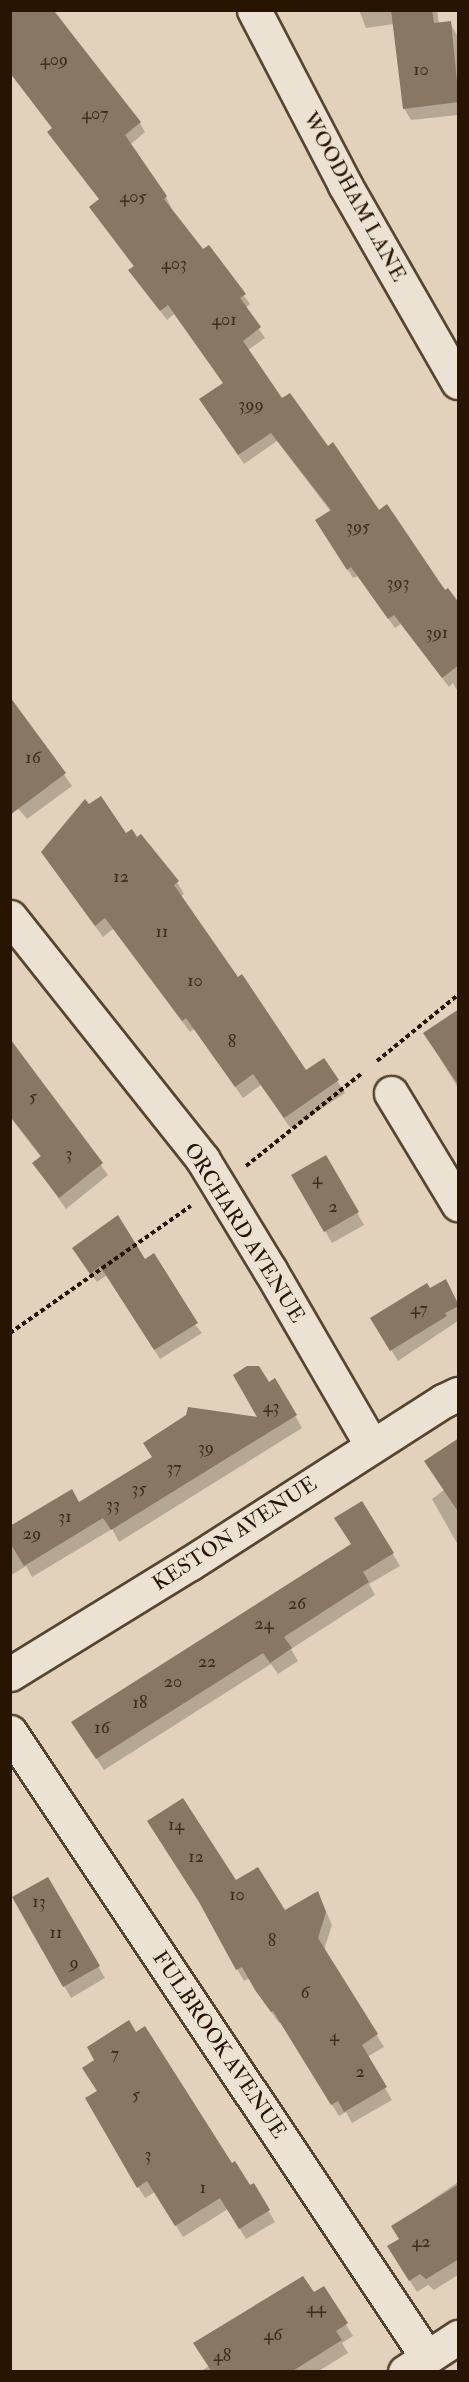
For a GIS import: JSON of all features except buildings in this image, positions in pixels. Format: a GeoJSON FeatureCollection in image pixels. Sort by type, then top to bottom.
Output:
{"type":"FeatureCollection","features":[{"type":"Feature","properties":{"kind":"street","name":"WOODHAM LANE"},"geometry":{"type":"LineString","coordinates":[[254,10],[345,185],[455,368]]}},
{"type":"Feature","properties":{"kind":"street","name":"ORCHARD AVENUE"},"geometry":{"type":"LineString","coordinates":[[10,917],[203,1160],[372,1446]]}},
{"type":"Feature","properties":{"kind":"street"},"geometry":{"type":"LineString","coordinates":[[391,1092],[459,1204]]}},
{"type":"Feature","properties":{"kind":"street","name":"KESTON AVENUE"},"geometry":{"type":"LineString","coordinates":[[10,1674],[443,1401],[459,1394]]}},
{"type":"Feature","properties":{"kind":"street","name":"FULBROOK AVENUE"},"geometry":{"type":"LineString","coordinates":[[10,1732],[416,2364]]}},
{"type":"Feature","properties":{"kind":"street"},"geometry":{"type":"LineString","coordinates":[[416,2364],[459,2337]]}},
{"type":"Feature","properties":{"kind":"path"},"geometry":{"type":"LineString","coordinates":[[10,1333],[261,1155],[459,994]]}}]}
